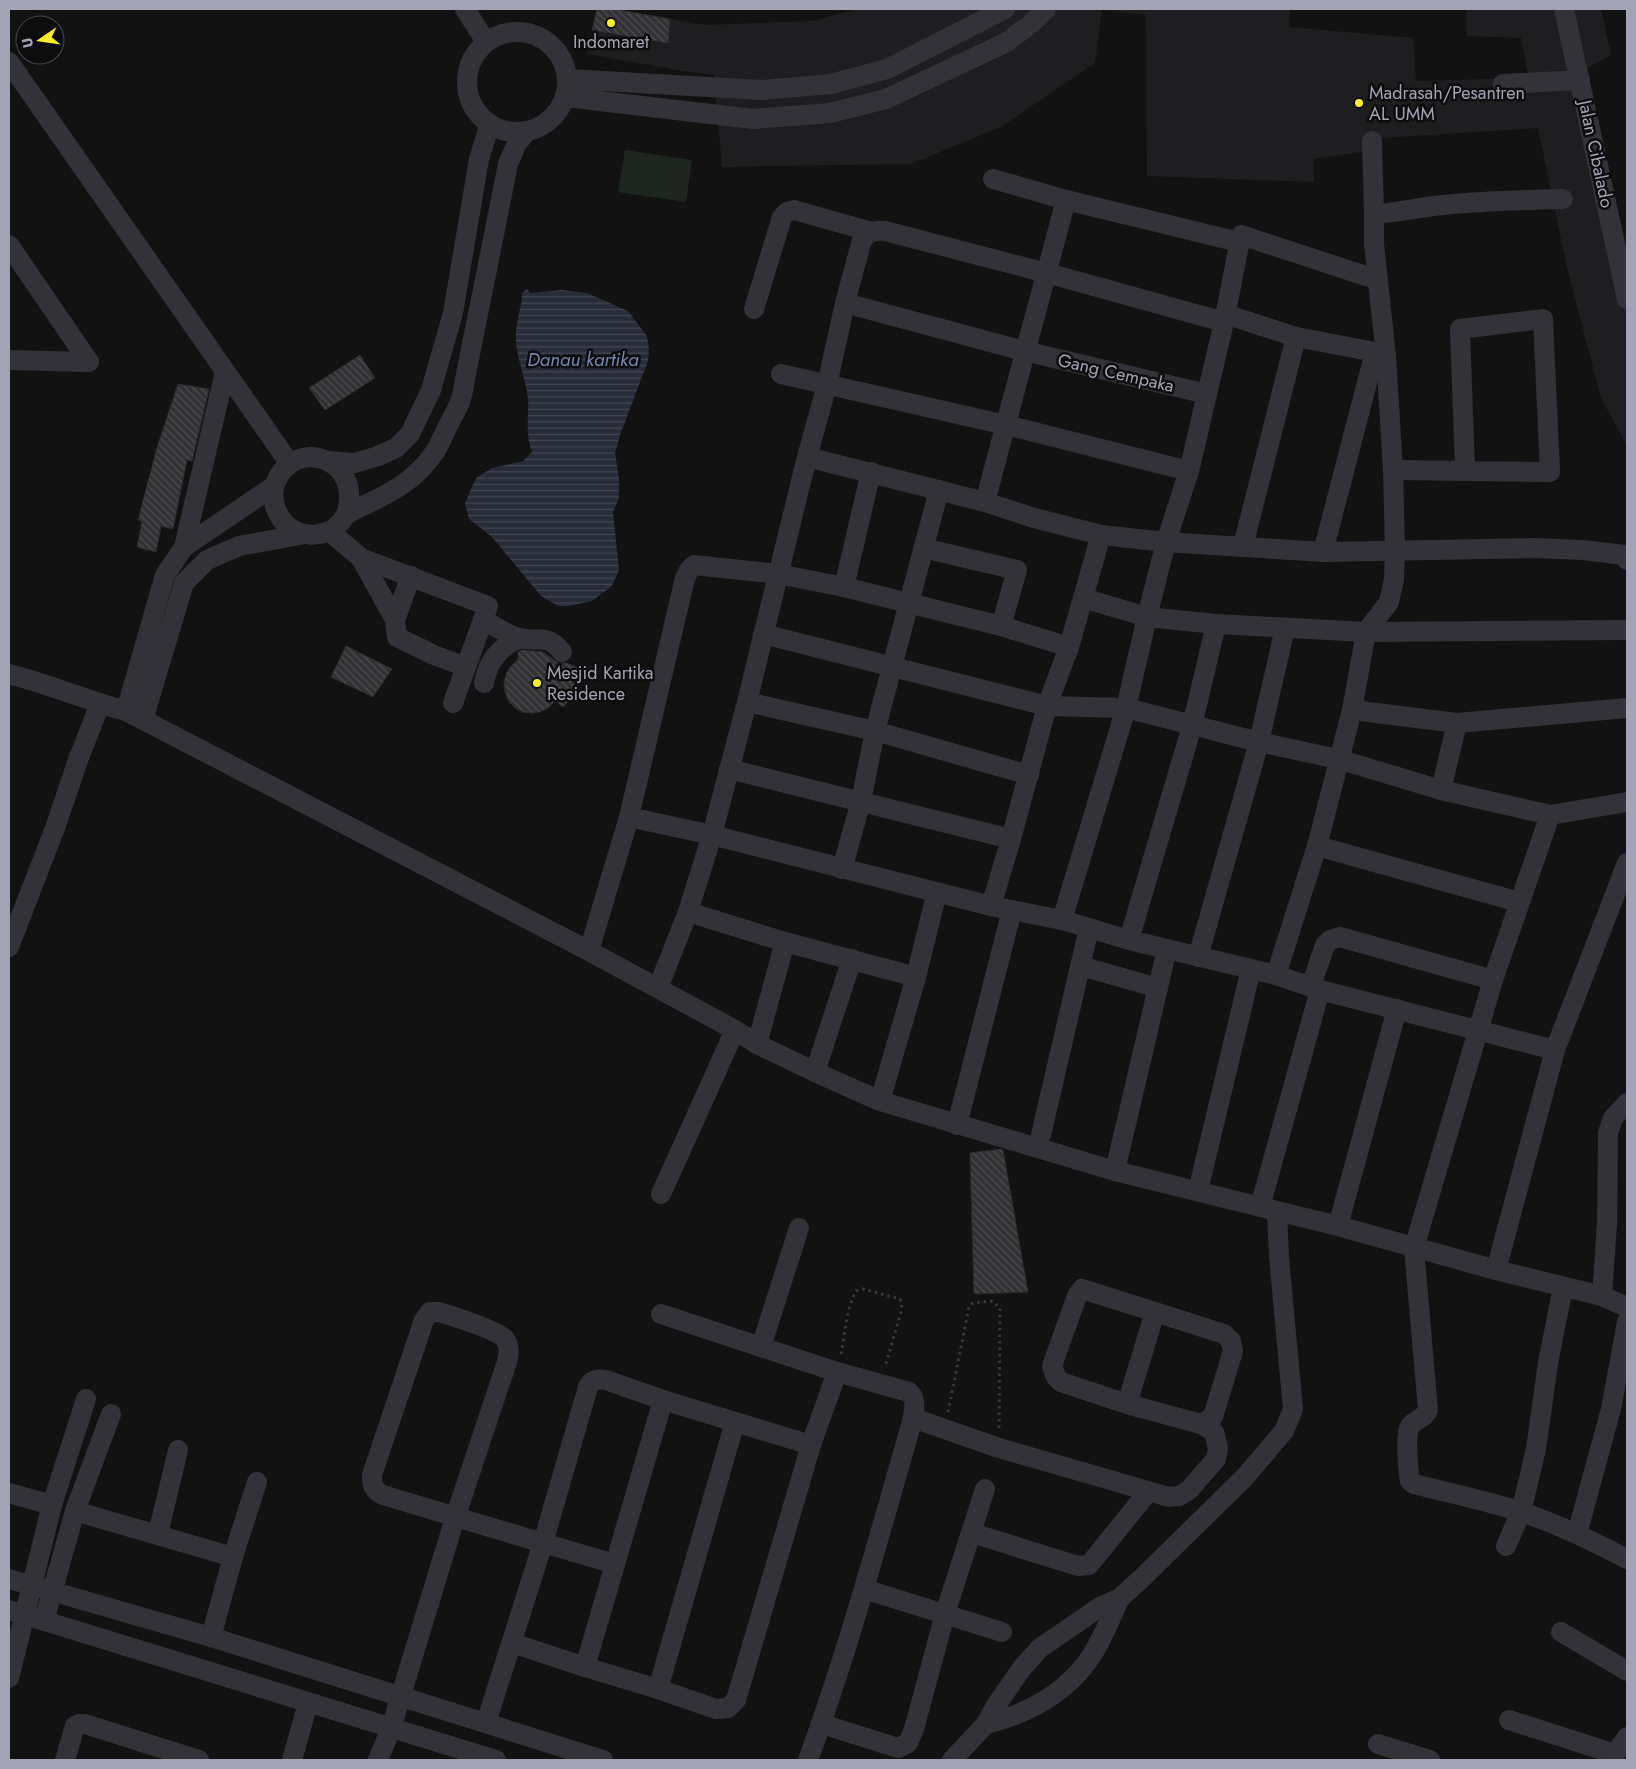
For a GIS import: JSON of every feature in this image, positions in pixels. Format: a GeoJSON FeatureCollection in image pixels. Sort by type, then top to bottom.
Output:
{"type":"FeatureCollection","features":[{"type":"Feature","properties":{"kind":"street"},"geometry":{"type":"LineString","coordinates":[[465,9],[486,42]]}},
{"type":"Feature","properties":{"kind":"street"},"geometry":{"type":"LineString","coordinates":[[567,88],[761,90],[831,84],[887,69],[1005,9]]}},
{"type":"Feature","properties":{"kind":"street"},"geometry":{"type":"LineString","coordinates":[[567,88],[753,119],[830,113],[886,99],[1005,43],[1031,24],[1046,9]]}},
{"type":"Feature","properties":{"kind":"street","name":"Jalan Cibalado"},"geometry":{"type":"LineString","coordinates":[[1564,9],[1627,299]]}},
{"type":"Feature","properties":{"kind":"street"},"geometry":{"type":"LineString","coordinates":[[506,32],[527,32],[548,41],[562,58],[567,88],[558,112],[544,125],[527,131],[508,131],[490,124],[476,111],[468,94],[467,74],[474,56],[486,42],[506,32]]}},
{"type":"Feature","properties":{"kind":"street"},"geometry":{"type":"LineString","coordinates":[[9,62],[290,464]]}},
{"type":"Feature","properties":{"kind":"street"},"geometry":{"type":"LineString","coordinates":[[1503,84],[1580,80]]}},
{"type":"Feature","properties":{"kind":"street"},"geometry":{"type":"LineString","coordinates":[[305,534],[294,530],[284,523],[277,513],[273,500],[274,486],[280,474],[290,464],[302,459],[315,457],[328,461],[355,463],[396,448],[410,434],[431,390],[453,313],[479,159],[490,124]]}},
{"type":"Feature","properties":{"kind":"street"},"geometry":{"type":"LineString","coordinates":[[346,515],[394,491],[417,474],[434,452],[461,399],[508,164],[517,143],[527,131]]}},
{"type":"Feature","properties":{"kind":"street"},"geometry":{"type":"LineString","coordinates":[[1276,975],[1317,846],[1352,710],[1366,632],[1389,602],[1394,580],[1394,470],[1381,354],[1378,280],[1374,244],[1372,142]]}},
{"type":"Feature","properties":{"kind":"street"},"geometry":{"type":"LineString","coordinates":[[992,180],[1239,242]]}},
{"type":"Feature","properties":{"kind":"street"},"geometry":{"type":"LineString","coordinates":[[985,502],[1066,200]]}},
{"type":"Feature","properties":{"kind":"street"},"geometry":{"type":"LineString","coordinates":[[1374,214],[1393,213],[1441,205],[1494,201],[1563,200]]}},
{"type":"Feature","properties":{"kind":"street"},"geometry":{"type":"LineString","coordinates":[[754,309],[782,217],[787,212],[794,210],[872,232]]}},
{"type":"Feature","properties":{"kind":"street"},"geometry":{"type":"LineString","coordinates":[[658,988],[688,912],[712,835],[748,702],[807,457],[827,385],[845,304],[862,240],[866,234],[885,231],[1296,337],[1381,354]]}},
{"type":"Feature","properties":{"kind":"street"},"geometry":{"type":"LineString","coordinates":[[1062,920],[1126,708],[1166,542],[1189,471],[1241,235],[1378,280]]}},
{"type":"Feature","properties":{"kind":"street"},"geometry":{"type":"LineString","coordinates":[[9,245],[89,362],[9,360]]}},
{"type":"Feature","properties":{"kind":"street","name":"Gang Cempaka"},"geometry":{"type":"LineString","coordinates":[[845,304],[1024,352],[1207,394]]}},
{"type":"Feature","properties":{"kind":"street"},"geometry":{"type":"LineString","coordinates":[[1394,470],[1550,472],[1543,319],[1460,329],[1465,470]]}},
{"type":"Feature","properties":{"kind":"street"},"geometry":{"type":"LineString","coordinates":[[1243,546],[1296,337]]}},
{"type":"Feature","properties":{"kind":"street"},"geometry":{"type":"LineString","coordinates":[[1323,552],[1381,354]]}},
{"type":"Feature","properties":{"kind":"street"},"geometry":{"type":"LineString","coordinates":[[184,548],[225,372]]}},
{"type":"Feature","properties":{"kind":"street"},"geometry":{"type":"LineString","coordinates":[[781,374],[1006,425],[1189,471]]}},
{"type":"Feature","properties":{"kind":"street"},"geometry":{"type":"LineString","coordinates":[[807,457],[985,502],[1034,518],[1101,535],[1166,542],[1323,552],[1544,548],[1618,553],[1624,555],[1627,560]]}},
{"type":"Feature","properties":{"kind":"street"},"geometry":{"type":"LineString","coordinates":[[134,716],[184,583],[207,560],[239,546],[305,534],[317,535],[329,532],[339,525],[346,515],[350,503],[350,491],[347,479],[339,468],[328,461]]}},
{"type":"Feature","properties":{"kind":"street"},"geometry":{"type":"LineString","coordinates":[[844,587],[871,472]]}},
{"type":"Feature","properties":{"kind":"street"},"geometry":{"type":"LineString","coordinates":[[134,716],[165,575],[184,548],[274,486]]}},
{"type":"Feature","properties":{"kind":"street"},"geometry":{"type":"LineString","coordinates":[[842,868],[861,801],[875,731],[939,490]]}},
{"type":"Feature","properties":{"kind":"street"},"geometry":{"type":"LineString","coordinates":[[329,532],[362,558],[488,606],[453,703]]}},
{"type":"Feature","properties":{"kind":"street"},"geometry":{"type":"LineString","coordinates":[[991,906],[1030,775],[1047,706],[1068,647],[1101,535]]}},
{"type":"Feature","properties":{"kind":"street"},"geometry":{"type":"LineString","coordinates":[[923,548],[1018,570],[1001,626]]}},
{"type":"Feature","properties":{"kind":"street"},"geometry":{"type":"LineString","coordinates":[[362,558],[396,620]]}},
{"type":"Feature","properties":{"kind":"street"},"geometry":{"type":"LineString","coordinates":[[590,951],[629,817],[685,578],[694,565],[778,574],[844,587],[1001,626],[1068,647]]}},
{"type":"Feature","properties":{"kind":"street"},"geometry":{"type":"LineString","coordinates":[[411,576],[396,620],[397,637],[434,655],[466,667]]}},
{"type":"Feature","properties":{"kind":"street"},"geometry":{"type":"LineString","coordinates":[[1083,598],[1147,617],[1216,624],[1366,632],[1627,630]]}},
{"type":"Feature","properties":{"kind":"street"},"geometry":{"type":"LineString","coordinates":[[483,620],[519,638],[545,640],[556,644],[562,652]]}},
{"type":"Feature","properties":{"kind":"street"},"geometry":{"type":"LineString","coordinates":[[1129,940],[1192,726],[1216,624]]}},
{"type":"Feature","properties":{"kind":"street"},"geometry":{"type":"LineString","coordinates":[[1198,956],[1259,742],[1285,628]]}},
{"type":"Feature","properties":{"kind":"street"},"geometry":{"type":"LineString","coordinates":[[763,634],[1047,706],[1126,708],[1192,726],[1338,759],[1441,790],[1550,815],[1627,802]]}},
{"type":"Feature","properties":{"kind":"street"},"geometry":{"type":"LineString","coordinates":[[484,683],[487,668],[497,655],[506,645],[519,638]]}},
{"type":"Feature","properties":{"kind":"street"},"geometry":{"type":"LineString","coordinates":[[9,674],[33,680],[134,716],[590,951],[735,1030],[757,1044],[880,1101],[1115,1171],[1198,1190],[1338,1226],[1496,1270],[1602,1296],[1627,1307]]}},
{"type":"Feature","properties":{"kind":"street"},"geometry":{"type":"LineString","coordinates":[[748,702],[875,731],[1030,775]]}},
{"type":"Feature","properties":{"kind":"street"},"geometry":{"type":"LineString","coordinates":[[9,947],[100,704]]}},
{"type":"Feature","properties":{"kind":"street"},"geometry":{"type":"LineString","coordinates":[[1352,710],[1457,723],[1627,708]]}},
{"type":"Feature","properties":{"kind":"street"},"geometry":{"type":"LineString","coordinates":[[1441,790],[1457,723]]}},
{"type":"Feature","properties":{"kind":"street"},"geometry":{"type":"LineString","coordinates":[[729,769],[1011,839]]}},
{"type":"Feature","properties":{"kind":"street"},"geometry":{"type":"LineString","coordinates":[[1550,815],[1493,980],[1414,1248],[1428,1410],[1423,1418],[1414,1423],[1408,1432],[1410,1481],[1414,1484],[1485,1500],[1521,1512],[1577,1534],[1627,1559]]}},
{"type":"Feature","properties":{"kind":"street"},"geometry":{"type":"LineString","coordinates":[[629,817],[712,835],[991,906],[1062,920],[1129,940],[1276,975],[1316,988],[1478,1032],[1555,1050]]}},
{"type":"Feature","properties":{"kind":"street"},"geometry":{"type":"LineString","coordinates":[[1317,846],[1519,902]]}},
{"type":"Feature","properties":{"kind":"street"},"geometry":{"type":"LineString","coordinates":[[1496,1270],[1555,1050],[1627,863]]}},
{"type":"Feature","properties":{"kind":"street"},"geometry":{"type":"LineString","coordinates":[[880,1101],[916,977],[937,892]]}},
{"type":"Feature","properties":{"kind":"street"},"geometry":{"type":"LineString","coordinates":[[956,1125],[1012,910]]}},
{"type":"Feature","properties":{"kind":"street"},"geometry":{"type":"LineString","coordinates":[[688,912],[785,942],[916,977]]}},
{"type":"Feature","properties":{"kind":"street"},"geometry":{"type":"LineString","coordinates":[[1041,1135],[1089,928]]}},
{"type":"Feature","properties":{"kind":"street"},"geometry":{"type":"LineString","coordinates":[[952,1760],[986,1724],[995,1707],[1022,1668],[1040,1648],[1100,1607],[1120,1598],[1244,1478],[1284,1431],[1293,1409],[1279,1257],[1263,1208],[1325,945],[1330,940],[1340,937],[1493,980]]}},
{"type":"Feature","properties":{"kind":"street"},"geometry":{"type":"LineString","coordinates":[[757,1044],[785,942]]}},
{"type":"Feature","properties":{"kind":"street"},"geometry":{"type":"LineString","coordinates":[[1115,1171],[1167,949]]}},
{"type":"Feature","properties":{"kind":"street"},"geometry":{"type":"LineString","coordinates":[[815,1072],[852,960]]}},
{"type":"Feature","properties":{"kind":"street"},"geometry":{"type":"LineString","coordinates":[[1080,966],[1158,988]]}},
{"type":"Feature","properties":{"kind":"street"},"geometry":{"type":"LineString","coordinates":[[1198,1190],[1251,969]]}},
{"type":"Feature","properties":{"kind":"street"},"geometry":{"type":"LineString","coordinates":[[1338,1226],[1397,1009]]}},
{"type":"Feature","properties":{"kind":"street"},"geometry":{"type":"LineString","coordinates":[[661,1194],[735,1030]]}},
{"type":"Feature","properties":{"kind":"street"},"geometry":{"type":"LineString","coordinates":[[1602,1296],[1607,1224],[1608,1133],[1613,1118],[1627,1103]]}},
{"type":"Feature","properties":{"kind":"street"},"geometry":{"type":"LineString","coordinates":[[760,1347],[799,1228]]}},
{"type":"Feature","properties":{"kind":"street"},"geometry":{"type":"LineString","coordinates":[[1506,1546],[1521,1512],[1536,1449],[1548,1363],[1563,1287]]}},
{"type":"Feature","properties":{"kind":"street"},"geometry":{"type":"LineString","coordinates":[[913,1418],[999,1448],[1148,1492],[1169,1497],[1180,1496],[1189,1490],[1216,1459],[1218,1448],[1214,1432],[1201,1424],[1127,1404],[1061,1382],[1056,1377],[1052,1366],[1076,1296],[1082,1289],[1224,1334],[1231,1341],[1233,1351],[1213,1417],[1201,1424]]}},
{"type":"Feature","properties":{"kind":"street"},"geometry":{"type":"LineString","coordinates":[[378,1760],[391,1728],[455,1518],[510,1350],[504,1338],[495,1333],[439,1312],[430,1312],[424,1320],[372,1475],[372,1485],[377,1492],[455,1518],[615,1564]]}},
{"type":"Feature","properties":{"kind":"street"},"geometry":{"type":"LineString","coordinates":[[1127,1404],[1155,1312]]}},
{"type":"Feature","properties":{"kind":"street"},"geometry":{"type":"LineString","coordinates":[[661,1314],[837,1372],[909,1392],[912,1395],[915,1405],[913,1418],[864,1589],[822,1724],[808,1760]]}},
{"type":"Feature","properties":{"kind":"street"},"geometry":{"type":"LineString","coordinates":[[1577,1534],[1611,1409],[1627,1322]]}},
{"type":"Feature","properties":{"kind":"street"},"geometry":{"type":"LineString","coordinates":[[512,1643],[716,1709],[728,1708],[736,1700],[811,1445],[837,1372]]}},
{"type":"Feature","properties":{"kind":"street"},"geometry":{"type":"LineString","coordinates":[[486,1723],[543,1543],[590,1383],[597,1379],[606,1380],[663,1400],[811,1445]]}},
{"type":"Feature","properties":{"kind":"street"},"geometry":{"type":"LineString","coordinates":[[9,1678],[17,1612],[31,1586],[52,1504],[86,1399]]}},
{"type":"Feature","properties":{"kind":"street"},"geometry":{"type":"LineString","coordinates":[[585,1668],[663,1400]]}},
{"type":"Feature","properties":{"kind":"street"},"geometry":{"type":"LineString","coordinates":[[44,1621],[75,1512],[111,1414]]}},
{"type":"Feature","properties":{"kind":"street"},"geometry":{"type":"LineString","coordinates":[[658,1689],[736,1422]]}},
{"type":"Feature","properties":{"kind":"street"},"geometry":{"type":"LineString","coordinates":[[158,1534],[178,1450]]}},
{"type":"Feature","properties":{"kind":"street"},"geometry":{"type":"LineString","coordinates":[[210,1637],[257,1482]]}},
{"type":"Feature","properties":{"kind":"street"},"geometry":{"type":"LineString","coordinates":[[822,1724],[898,1748],[908,1743],[914,1729],[945,1614],[985,1489]]}},
{"type":"Feature","properties":{"kind":"street"},"geometry":{"type":"LineString","coordinates":[[972,1533],[1078,1566],[1090,1565],[1148,1492]]}},
{"type":"Feature","properties":{"kind":"street"},"geometry":{"type":"LineString","coordinates":[[9,1493],[52,1504]]}},
{"type":"Feature","properties":{"kind":"street"},"geometry":{"type":"LineString","coordinates":[[75,1512],[158,1534],[233,1557]]}},
{"type":"Feature","properties":{"kind":"street"},"geometry":{"type":"LineString","coordinates":[[9,1579],[210,1637],[603,1760]]}},
{"type":"Feature","properties":{"kind":"street"},"geometry":{"type":"LineString","coordinates":[[864,1589],[1002,1632]]}},
{"type":"Feature","properties":{"kind":"street"},"geometry":{"type":"LineString","coordinates":[[986,1724],[1024,1712],[1063,1688],[1085,1665],[1120,1598]]}},
{"type":"Feature","properties":{"kind":"street"},"geometry":{"type":"LineString","coordinates":[[17,1612],[496,1760]]}},
{"type":"Feature","properties":{"kind":"street"},"geometry":{"type":"LineString","coordinates":[[1561,1632],[1627,1671]]}},
{"type":"Feature","properties":{"kind":"street"},"geometry":{"type":"LineString","coordinates":[[292,1760],[308,1703]]}},
{"type":"Feature","properties":{"kind":"street"},"geometry":{"type":"LineString","coordinates":[[1509,1720],[1613,1757],[1627,1738]]}},
{"type":"Feature","properties":{"kind":"street"},"geometry":{"type":"LineString","coordinates":[[65,1760],[75,1726],[79,1724],[85,1724],[153,1753],[199,1760]]}},
{"type":"Feature","properties":{"kind":"street"},"geometry":{"type":"LineString","coordinates":[[1378,1744],[1430,1760]]}},
{"type":"Feature","properties":{"kind":"path"},"geometry":{"type":"LineString","coordinates":[[837,1372],[852,1299],[856,1292],[863,1289],[900,1299],[902,1304],[901,1312],[879,1384]]}},
{"type":"Feature","properties":{"kind":"path"},"geometry":{"type":"LineString","coordinates":[[945,1430],[969,1307],[973,1303],[992,1301],[1000,1308],[999,1448]]}},
{"type":"Feature","properties":{"kind":"shaded area"},"geometry":{"type":"Polygon","coordinates":[[[597,9],[613,9],[705,25],[812,21],[858,9],[1290,9],[1289,27],[1413,38],[1416,81],[1529,78],[1521,38],[1467,36],[1466,9],[1601,9],[1611,55],[1586,69],[1627,249],[1627,446],[1601,398],[1567,268],[1538,128],[1366,139],[1368,151],[1314,159],[1314,182],[1147,176],[1146,15],[1102,10],[1095,63],[1001,127],[911,164],[722,167],[714,75],[587,54],[597,9]]]}},
{"type":"Feature","properties":{"kind":"shaded area"},"geometry":{"type":"Polygon","coordinates":[[[625,150],[692,160],[686,202],[618,192],[625,150]]]}},
{"type":"Feature","properties":{"kind":"water","name":"Danau kartika"},"geometry":{"type":"Polygon","coordinates":[[[527,289],[530,293],[562,290],[587,293],[628,311],[647,336],[649,349],[648,361],[615,453],[619,479],[619,498],[613,512],[619,570],[612,586],[592,601],[569,606],[558,606],[541,596],[492,537],[469,519],[465,503],[476,478],[492,468],[523,461],[532,452],[528,433],[527,391],[518,356],[516,339],[522,293],[527,289]]]}},
{"type":"Feature","properties":{"kind":"building"},"geometry":{"type":"Polygon","coordinates":[[[597,9],[613,9],[670,19],[668,43],[592,30],[597,9]]]}},
{"type":"Feature","properties":{"kind":"building"},"geometry":{"type":"Polygon","coordinates":[[[360,355],[375,378],[325,410],[309,388],[360,355]]]}},
{"type":"Feature","properties":{"kind":"building"},"geometry":{"type":"Polygon","coordinates":[[[178,384],[209,389],[192,461],[187,460],[173,529],[161,526],[156,552],[137,547],[142,521],[138,520],[156,451],[178,384]]]}},
{"type":"Feature","properties":{"kind":"building"},"geometry":{"type":"Polygon","coordinates":[[[346,646],[392,669],[373,697],[331,677],[346,646]]]}},
{"type":"Feature","properties":{"kind":"building","name":"Mesjid Kartika Residence"},"geometry":{"type":"Polygon","coordinates":[[[521,650],[543,652],[558,663],[566,663],[579,668],[570,700],[563,707],[555,701],[548,708],[540,712],[522,712],[508,700],[504,683],[506,674],[518,660],[518,652],[521,650]]]}},
{"type":"Feature","properties":{"kind":"building"},"geometry":{"type":"Polygon","coordinates":[[[1003,1150],[1028,1292],[974,1294],[970,1153],[1003,1150]]]}},
{"type":"Feature","properties":{"kind":"place","name":"Indomaret"},"geometry":{"type":"Point","coordinates":[611,23]}},
{"type":"Feature","properties":{"kind":"place","name":"Madrasah/Pesantren AL UMM"},"geometry":{"type":"Point","coordinates":[1359,103]}},
{"type":"Feature","properties":{"kind":"place","name":"Mesjid Kartika Residence"},"geometry":{"type":"Point","coordinates":[537,683]}}]}
